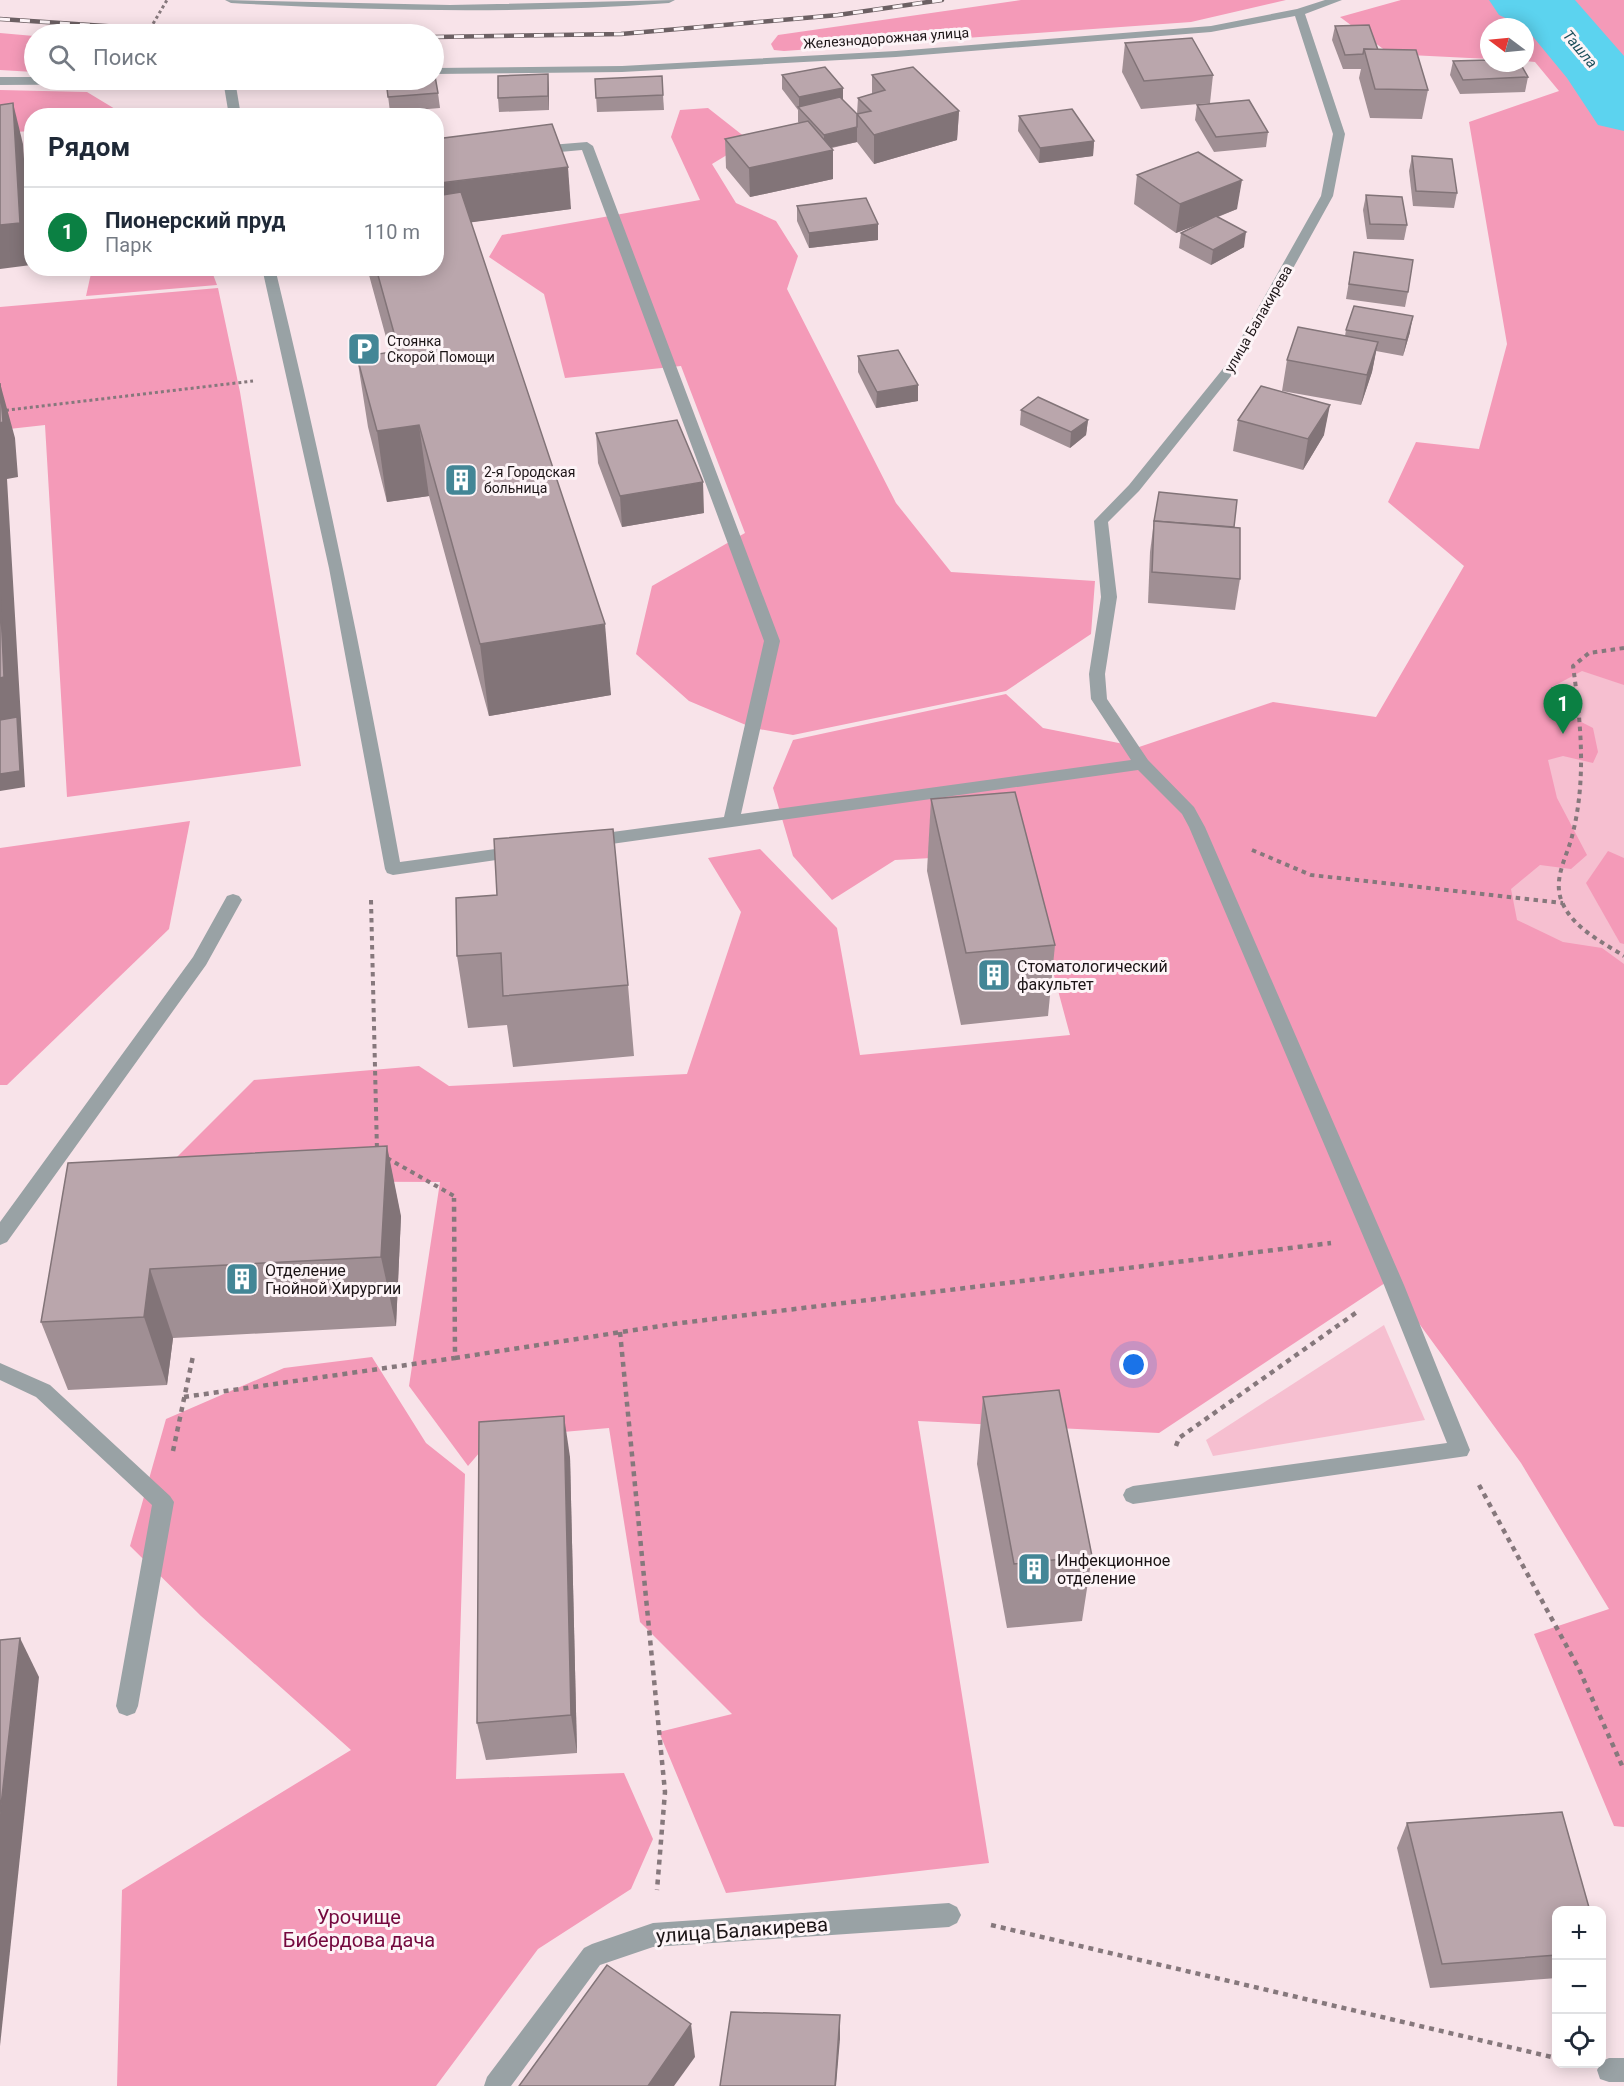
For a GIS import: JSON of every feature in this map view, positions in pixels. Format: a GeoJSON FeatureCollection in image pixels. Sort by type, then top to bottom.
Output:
{"type":"FeatureCollection","features":[{"type":"Feature","properties":{"kind":"street"},"geometry":{"type":"LineString","coordinates":[[231,0],[379,8],[479,10],[602,6],[669,0]]}},
{"type":"Feature","properties":{"kind":"street","name":"Железнодорожная улица"},"geometry":{"type":"LineString","coordinates":[[444,71],[622,69],[896,54],[1211,28],[1299,12],[1336,0]]}},
{"type":"Feature","properties":{"kind":"street","name":"улица Балакирева"},"geometry":{"type":"LineString","coordinates":[[1299,12],[1339,134],[1327,196],[1233,366],[1134,488],[1101,521],[1109,597],[1098,674],[1099,699],[1142,764],[1188,811],[1197,827],[1394,1285],[1460,1450]]}},
{"type":"Feature","properties":{"kind":"street"},"geometry":{"type":"LineString","coordinates":[[0,81],[24,81]]}},
{"type":"Feature","properties":{"kind":"street"},"geometry":{"type":"LineString","coordinates":[[231,90],[234,108]]}},
{"type":"Feature","properties":{"kind":"street"},"geometry":{"type":"LineString","coordinates":[[529,150],[587,146],[772,640],[731,821]]}},
{"type":"Feature","properties":{"kind":"street"},"geometry":{"type":"LineString","coordinates":[[270,276],[295,375],[375,765],[393,869],[533,849]]}},
{"type":"Feature","properties":{"kind":"street"},"geometry":{"type":"LineString","coordinates":[[568,844],[1142,764]]}},
{"type":"Feature","properties":{"kind":"street"},"geometry":{"type":"LineString","coordinates":[[0,1237],[200,961],[232,900]]}},
{"type":"Feature","properties":{"kind":"street"},"geometry":{"type":"LineString","coordinates":[[0,1371],[44,1391],[163,1502],[127,1706]]}},
{"type":"Feature","properties":{"kind":"street"},"geometry":{"type":"LineString","coordinates":[[1133,1495],[1460,1450]]}},
{"type":"Feature","properties":{"kind":"street","name":"улица Балакирева"},"geometry":{"type":"LineString","coordinates":[[496,2086],[592,1956],[653,1935],[949,1916]]}},
{"type":"Feature","properties":{"kind":"path"},"geometry":{"type":"LineString","coordinates":[[153,24],[167,0]]}},
{"type":"Feature","properties":{"kind":"path"},"geometry":{"type":"LineString","coordinates":[[0,411],[295,375]]}},
{"type":"Feature","properties":{"kind":"path"},"geometry":{"type":"LineString","coordinates":[[1624,648],[1589,653],[1573,666],[1580,710],[1582,773],[1571,837],[1558,885],[1563,903],[1576,922],[1624,956]]}},
{"type":"Feature","properties":{"kind":"path"},"geometry":{"type":"LineString","coordinates":[[1197,827],[1311,875],[1563,903]]}},
{"type":"Feature","properties":{"kind":"path"},"geometry":{"type":"LineString","coordinates":[[371,897],[377,1152],[454,1196],[454,1358]]}},
{"type":"Feature","properties":{"kind":"path"},"geometry":{"type":"LineString","coordinates":[[184,1397],[620,1332],[1374,1238]]}},
{"type":"Feature","properties":{"kind":"path"},"geometry":{"type":"LineString","coordinates":[[1161,1492],[1179,1438],[1394,1285]]}},
{"type":"Feature","properties":{"kind":"path"},"geometry":{"type":"LineString","coordinates":[[620,1332],[665,1792],[653,1935]]}},
{"type":"Feature","properties":{"kind":"path"},"geometry":{"type":"LineString","coordinates":[[163,1502],[193,1356]]}},
{"type":"Feature","properties":{"kind":"path"},"geometry":{"type":"LineString","coordinates":[[1460,1450],[1578,1667],[1624,1770]]}},
{"type":"Feature","properties":{"kind":"path"},"geometry":{"type":"LineString","coordinates":[[949,1916],[1552,2057]]}},
{"type":"Feature","properties":{"kind":"shaded area"},"geometry":{"type":"Polygon","coordinates":[[[1624,590],[1624,1083],[1506,956],[1530,607],[1624,590]]]}},
{"type":"Feature","properties":{"kind":"shaded area"},"geometry":{"type":"Polygon","coordinates":[[[1384,1325],[1425,1420],[1213,1456],[1206,1440],[1384,1325]]]}},
{"type":"Feature","properties":{"kind":"green space"},"geometry":{"type":"Polygon","coordinates":[[[1021,0],[1286,0],[1191,22],[784,51],[774,50],[771,44],[778,35],[1021,0]]]}},
{"type":"Feature","properties":{"kind":"green space"},"geometry":{"type":"Polygon","coordinates":[[[1401,0],[1624,0],[1624,685],[1582,671],[1552,687],[1554,708],[1593,728],[1598,752],[1593,763],[1563,756],[1548,760],[1557,798],[1587,855],[1571,869],[1540,865],[1511,889],[1517,920],[1563,942],[1602,948],[1624,964],[1624,1827],[1614,1826],[1534,1634],[1609,1609],[1521,1463],[1388,1281],[1159,1433],[918,1421],[989,1863],[726,1893],[659,1732],[732,1714],[640,1622],[609,1428],[492,1438],[468,1466],[409,1386],[440,1182],[153,1181],[254,1080],[419,1066],[449,1086],[687,1074],[741,912],[708,858],[760,849],[837,928],[860,1055],[1070,1035],[1021,853],[895,860],[832,900],[793,856],[773,788],[793,740],[1006,694],[1043,728],[1139,747],[1273,702],[1376,717],[1464,566],[1388,502],[1416,442],[1479,449],[1507,344],[1469,122],[1559,91],[1534,62],[1534,18],[1480,18],[1480,59],[1390,54],[1340,17],[1401,0]]]}},
{"type":"Feature","properties":{"kind":"green space"},"geometry":{"type":"Polygon","coordinates":[[[0,33],[24,35],[24,71],[0,70],[0,33]]]}},
{"type":"Feature","properties":{"kind":"green space"},"geometry":{"type":"Polygon","coordinates":[[[0,90],[87,92],[113,108],[24,108],[24,131],[0,133],[0,90]]]}},
{"type":"Feature","properties":{"kind":"green space"},"geometry":{"type":"Polygon","coordinates":[[[708,108],[750,141],[712,164],[736,203],[776,221],[798,256],[787,289],[896,503],[951,572],[1095,581],[1091,634],[1006,691],[793,735],[753,728],[689,701],[636,654],[652,586],[745,533],[681,366],[565,378],[544,294],[489,257],[502,235],[700,200],[671,137],[680,110],[708,108]]]}},
{"type":"Feature","properties":{"kind":"green space"},"geometry":{"type":"Polygon","coordinates":[[[90,276],[214,276],[217,285],[86,296],[90,276]]]}},
{"type":"Feature","properties":{"kind":"green space"},"geometry":{"type":"Polygon","coordinates":[[[218,288],[240,392],[301,766],[67,797],[45,425],[0,430],[0,307],[218,288]]]}},
{"type":"Feature","properties":{"kind":"green space"},"geometry":{"type":"Polygon","coordinates":[[[190,821],[169,929],[7,1085],[0,1085],[0,848],[190,821]]]}},
{"type":"Feature","properties":{"kind":"green space"},"geometry":{"type":"Polygon","coordinates":[[[1608,851],[1624,858],[1624,944],[1620,943],[1586,883],[1608,851]]]}},
{"type":"Feature","properties":{"kind":"green space","name":"Урочище Бибердова дача"},"geometry":{"type":"Polygon","coordinates":[[[372,1357],[426,1443],[465,1474],[456,1779],[624,1773],[653,1839],[631,1889],[538,1949],[436,2086],[117,2086],[122,1890],[351,1750],[201,1616],[130,1546],[166,1419],[284,1368],[372,1357]]]}},
{"type":"Feature","properties":{"kind":"building"},"geometry":{"type":"Polygon","coordinates":[[[1369,25],[1378,50],[1364,49],[1363,54],[1345,55],[1335,26],[1369,25]]]}},
{"type":"Feature","properties":{"kind":"building"},"geometry":{"type":"Polygon","coordinates":[[[1192,38],[1213,75],[1144,81],[1125,43],[1192,38]]]}},
{"type":"Feature","properties":{"kind":"building"},"geometry":{"type":"Polygon","coordinates":[[[1364,49],[1416,50],[1428,90],[1375,89],[1364,49]]]}},
{"type":"Feature","properties":{"kind":"building"},"geometry":{"type":"Polygon","coordinates":[[[1480,60],[1480,72],[1525,72],[1528,77],[1463,80],[1453,61],[1480,60]]]}},
{"type":"Feature","properties":{"kind":"building"},"geometry":{"type":"Polygon","coordinates":[[[825,67],[843,88],[799,97],[782,75],[825,67]]]}},
{"type":"Feature","properties":{"kind":"building"},"geometry":{"type":"Polygon","coordinates":[[[913,67],[959,111],[874,135],[857,114],[871,111],[858,98],[885,90],[872,75],[913,67]]]}},
{"type":"Feature","properties":{"kind":"building"},"geometry":{"type":"Polygon","coordinates":[[[548,74],[548,96],[498,98],[498,76],[548,74]]]}},
{"type":"Feature","properties":{"kind":"building"},"geometry":{"type":"Polygon","coordinates":[[[662,76],[663,95],[596,98],[595,79],[662,76]]]}},
{"type":"Feature","properties":{"kind":"building"},"geometry":{"type":"Polygon","coordinates":[[[387,90],[437,90],[438,93],[388,97],[387,90]]]}},
{"type":"Feature","properties":{"kind":"building"},"geometry":{"type":"Polygon","coordinates":[[[840,97],[857,114],[857,127],[824,135],[798,107],[840,97]]]}},
{"type":"Feature","properties":{"kind":"building"},"geometry":{"type":"Polygon","coordinates":[[[1249,100],[1268,132],[1216,137],[1197,105],[1249,100]]]}},
{"type":"Feature","properties":{"kind":"building"},"geometry":{"type":"Polygon","coordinates":[[[13,103],[20,223],[0,225],[0,105],[13,103]]]}},
{"type":"Feature","properties":{"kind":"building"},"geometry":{"type":"Polygon","coordinates":[[[1072,109],[1094,141],[1040,148],[1019,116],[1072,109]]]}},
{"type":"Feature","properties":{"kind":"building"},"geometry":{"type":"Polygon","coordinates":[[[808,121],[833,150],[749,168],[725,139],[808,121]]]}},
{"type":"Feature","properties":{"kind":"building"},"geometry":{"type":"Polygon","coordinates":[[[552,124],[568,167],[444,182],[444,138],[552,124]]]}},
{"type":"Feature","properties":{"kind":"building"},"geometry":{"type":"Polygon","coordinates":[[[1198,152],[1242,180],[1180,204],[1137,175],[1198,152]]]}},
{"type":"Feature","properties":{"kind":"building"},"geometry":{"type":"Polygon","coordinates":[[[1412,156],[1452,159],[1457,193],[1416,191],[1412,156]]]}},
{"type":"Feature","properties":{"kind":"building","name":"2-я Городская больница"},"geometry":{"type":"Polygon","coordinates":[[[461,192],[605,624],[480,644],[419,425],[377,431],[357,357],[399,351],[378,276],[444,276],[444,195],[461,192]]]}},
{"type":"Feature","properties":{"kind":"building"},"geometry":{"type":"Polygon","coordinates":[[[1366,195],[1402,197],[1407,225],[1370,224],[1366,195]]]}},
{"type":"Feature","properties":{"kind":"building"},"geometry":{"type":"Polygon","coordinates":[[[866,198],[878,224],[809,233],[797,206],[866,198]]]}},
{"type":"Feature","properties":{"kind":"building"},"geometry":{"type":"Polygon","coordinates":[[[1216,216],[1246,232],[1213,250],[1181,233],[1216,216]]]}},
{"type":"Feature","properties":{"kind":"building"},"geometry":{"type":"Polygon","coordinates":[[[1354,252],[1413,260],[1408,292],[1349,284],[1354,252]]]}},
{"type":"Feature","properties":{"kind":"building"},"geometry":{"type":"Polygon","coordinates":[[[1354,306],[1413,316],[1406,340],[1346,330],[1354,306]]]}},
{"type":"Feature","properties":{"kind":"building"},"geometry":{"type":"Polygon","coordinates":[[[1298,327],[1378,342],[1367,375],[1287,360],[1298,327]]]}},
{"type":"Feature","properties":{"kind":"building"},"geometry":{"type":"Polygon","coordinates":[[[898,350],[918,385],[877,392],[858,356],[898,350]]]}},
{"type":"Feature","properties":{"kind":"building"},"geometry":{"type":"Polygon","coordinates":[[[0,383],[3,422],[0,423],[0,383]]]}},
{"type":"Feature","properties":{"kind":"building"},"geometry":{"type":"Polygon","coordinates":[[[1261,386],[1330,405],[1308,439],[1238,420],[1261,386]]]}},
{"type":"Feature","properties":{"kind":"building"},"geometry":{"type":"Polygon","coordinates":[[[1038,397],[1088,420],[1071,432],[1021,410],[1038,397]]]}},
{"type":"Feature","properties":{"kind":"building"},"geometry":{"type":"Polygon","coordinates":[[[677,420],[703,482],[620,496],[596,433],[677,420]]]}},
{"type":"Feature","properties":{"kind":"building"},"geometry":{"type":"Polygon","coordinates":[[[1159,492],[1237,500],[1234,527],[1154,521],[1159,492]]]}},
{"type":"Feature","properties":{"kind":"building"},"geometry":{"type":"Polygon","coordinates":[[[1154,521],[1240,528],[1240,579],[1152,572],[1154,521]]]}},
{"type":"Feature","properties":{"kind":"building"},"geometry":{"type":"Polygon","coordinates":[[[0,590],[4,677],[0,678],[0,590]]]}},
{"type":"Feature","properties":{"kind":"building"},"geometry":{"type":"Polygon","coordinates":[[[17,717],[20,771],[0,774],[0,720],[17,717]]]}},
{"type":"Feature","properties":{"kind":"building"},"geometry":{"type":"Polygon","coordinates":[[[1015,792],[1055,945],[966,953],[931,799],[1015,792]]]}},
{"type":"Feature","properties":{"kind":"building"},"geometry":{"type":"Polygon","coordinates":[[[613,829],[628,985],[503,996],[501,953],[457,956],[456,898],[497,895],[494,839],[613,829]]]}},
{"type":"Feature","properties":{"kind":"building"},"geometry":{"type":"Polygon","coordinates":[[[387,1146],[381,1257],[150,1269],[144,1317],[41,1322],[68,1163],[387,1146]]]}},
{"type":"Feature","properties":{"kind":"building"},"geometry":{"type":"Polygon","coordinates":[[[1059,1390],[1092,1556],[1014,1564],[983,1397],[1059,1390]]]}},
{"type":"Feature","properties":{"kind":"building"},"geometry":{"type":"Polygon","coordinates":[[[564,1416],[571,1715],[477,1723],[479,1422],[564,1416]]]}},
{"type":"Feature","properties":{"kind":"building"},"geometry":{"type":"Polygon","coordinates":[[[20,1638],[0,1814],[0,1640],[20,1638]]]}},
{"type":"Feature","properties":{"kind":"building"},"geometry":{"type":"Polygon","coordinates":[[[1562,1812],[1589,1906],[1552,1906],[1552,1955],[1442,1964],[1407,1823],[1562,1812]]]}},
{"type":"Feature","properties":{"kind":"building"},"geometry":{"type":"Polygon","coordinates":[[[607,1965],[691,2024],[648,2086],[519,2086],[607,1965]]]}},
{"type":"Feature","properties":{"kind":"building"},"geometry":{"type":"Polygon","coordinates":[[[731,2012],[840,2015],[835,2086],[720,2086],[731,2012]]]}},
{"type":"Feature","properties":{"kind":"waterway","name":"Ташла"},"geometry":{"type":"LineString","coordinates":[[1524,0],[1549,13],[1595,66],[1624,109]]}},
{"type":"Feature","properties":{"kind":"railway"},"geometry":{"type":"LineString","coordinates":[[444,37],[621,34],[838,15],[942,0]]}},
{"type":"Feature","properties":{"kind":"railway"},"geometry":{"type":"LineString","coordinates":[[0,19],[75,24]]}},
{"type":"Feature","properties":{"kind":"place","name":"Стоянка Скорой Помощи"},"geometry":{"type":"Point","coordinates":[364,349]}},
{"type":"Feature","properties":{"kind":"place","name":"2-я Городская больница"},"geometry":{"type":"Point","coordinates":[461,480]}},
{"type":"Feature","properties":{"kind":"place","name":"Пионерский пруд"},"geometry":{"type":"Point","coordinates":[1563,734]}},
{"type":"Feature","properties":{"kind":"place","name":"Стоматологический факультет"},"geometry":{"type":"Point","coordinates":[994,975]}},
{"type":"Feature","properties":{"kind":"place","name":"Отделение Гнойной Хирургии"},"geometry":{"type":"Point","coordinates":[242,1279]}},
{"type":"Feature","properties":{"kind":"place","name":"Инфекционное отделение"},"geometry":{"type":"Point","coordinates":[1034,1569]}}]}
